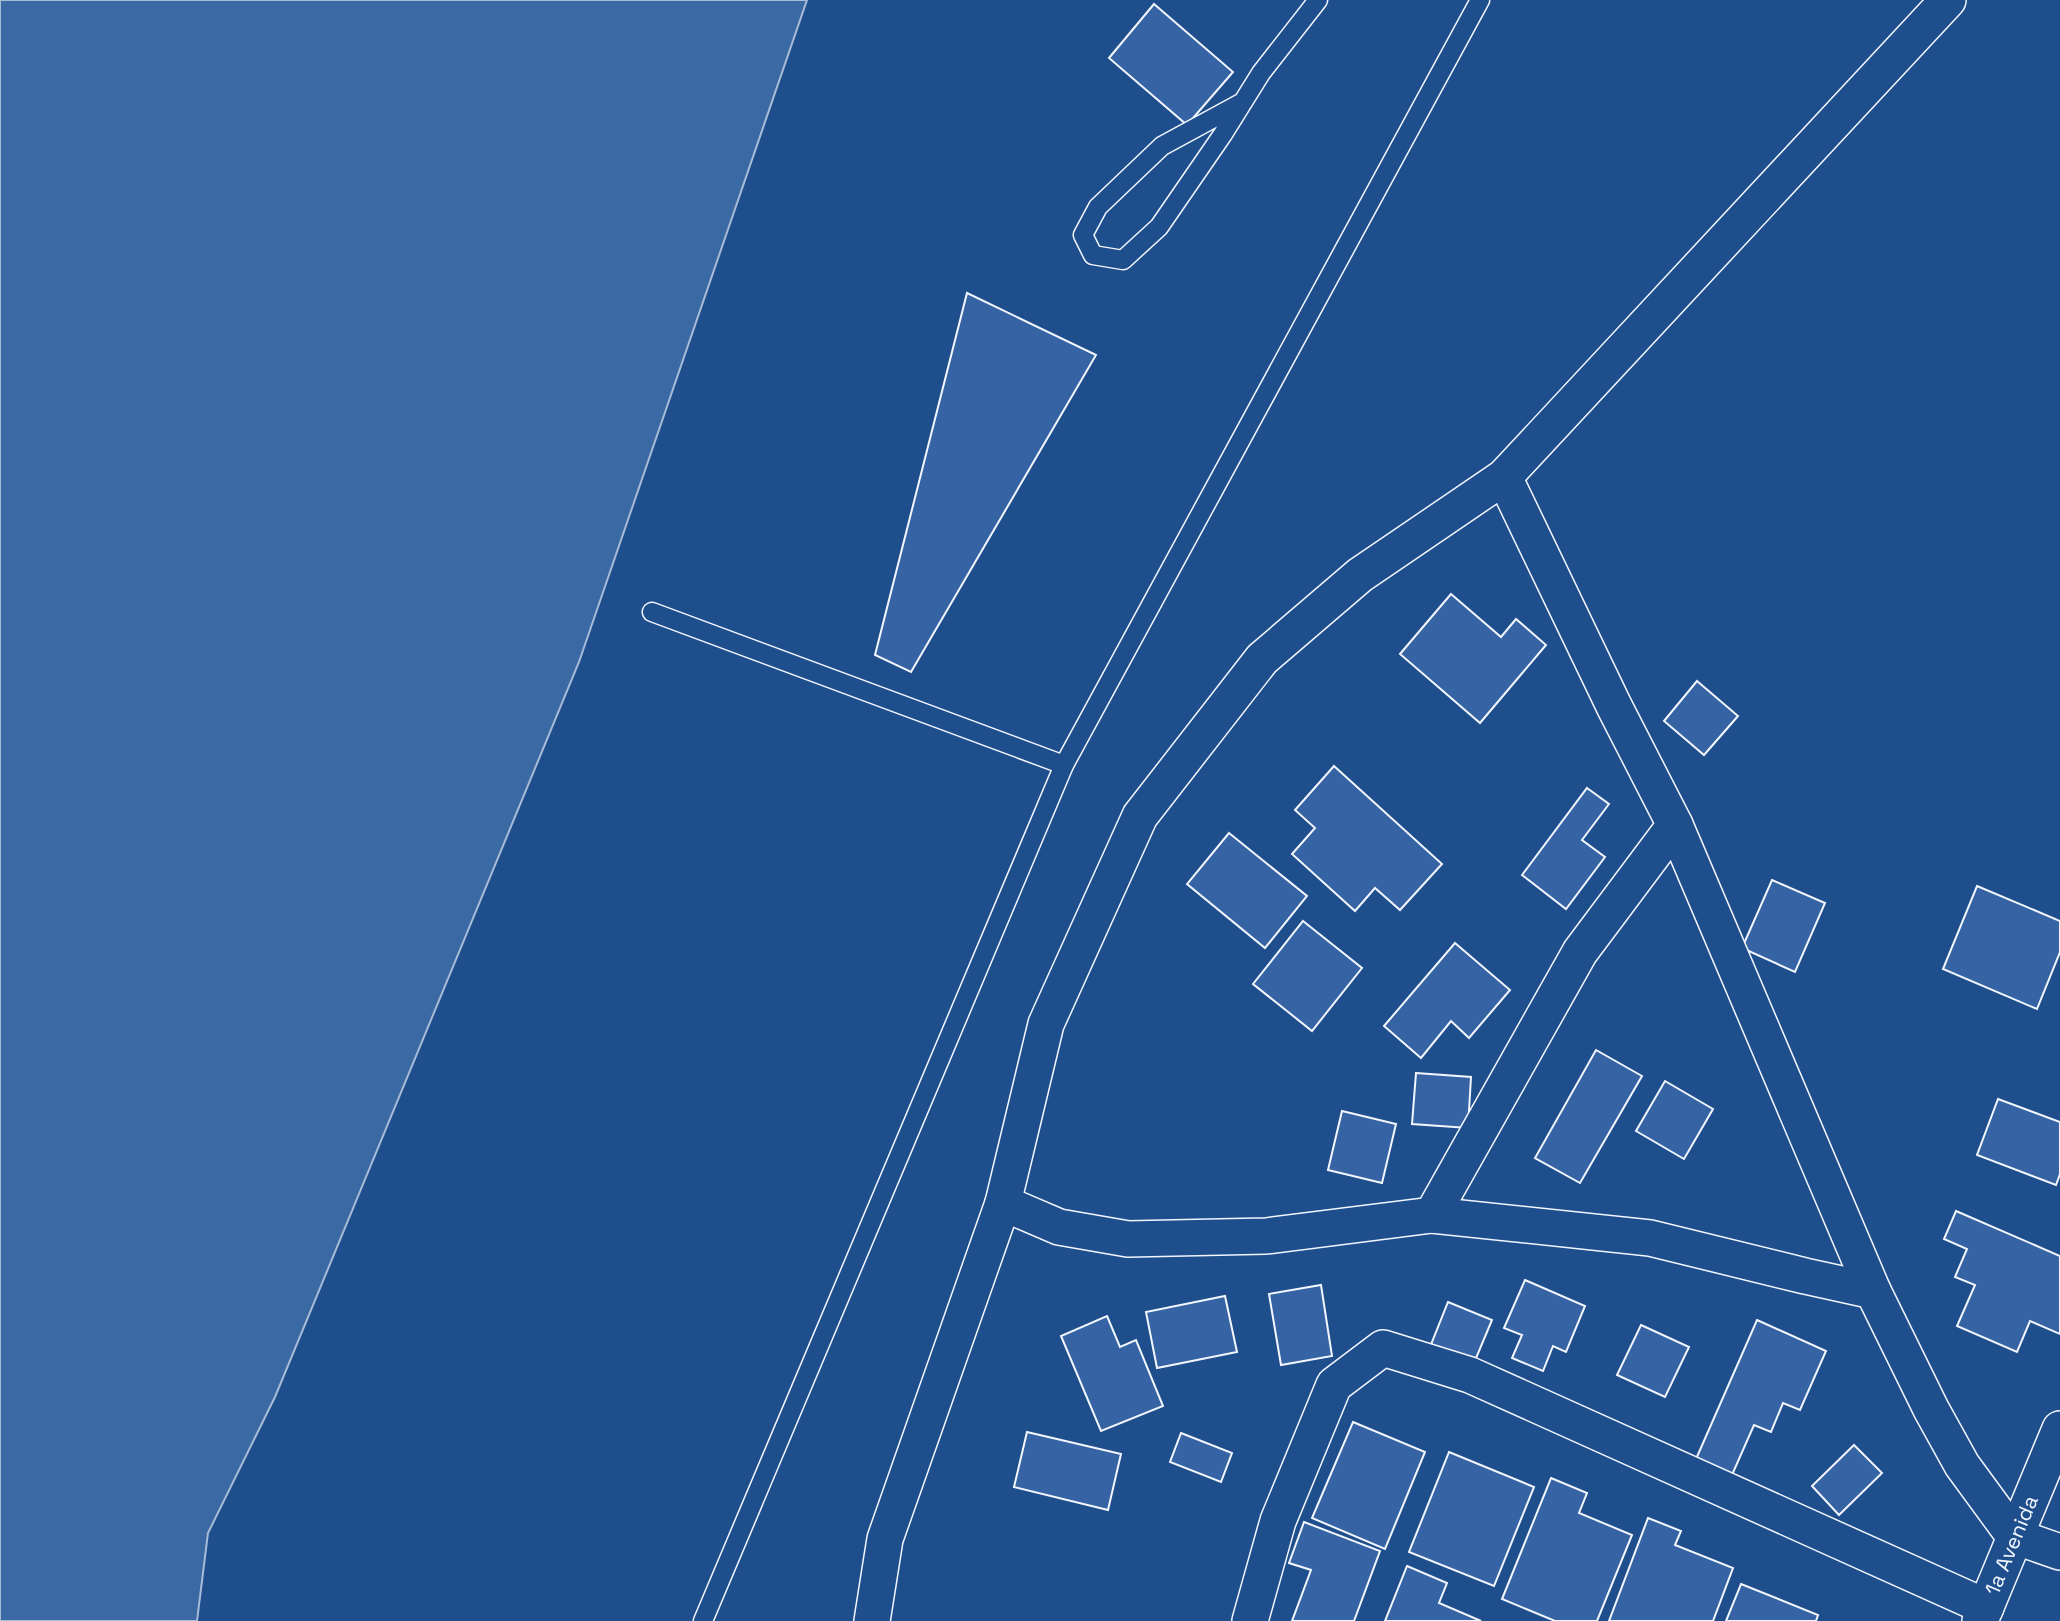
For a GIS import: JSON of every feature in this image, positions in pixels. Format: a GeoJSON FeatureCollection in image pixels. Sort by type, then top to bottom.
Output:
{"type":"FeatureCollection","features":[{"type":"Feature","properties":{"kind":"street"},"geometry":{"type":"LineString","coordinates":[[872,1621],[885,1539],[1003,1203],[1046,1024],[1140,816],[1262,659],[1360,575],[1504,477],[1948,0]]}},
{"type":"Feature","properties":{"kind":"street"},"geometry":{"type":"LineString","coordinates":[[1504,477],[1614,706],[1675,825],[1873,1291],[1931,1409],[1962,1465],[2014,1536],[2060,1552]]}},
{"type":"Feature","properties":{"kind":"street"},"geometry":{"type":"LineString","coordinates":[[1432,1214],[1580,952],[1675,825]]}},
{"type":"Feature","properties":{"kind":"street"},"geometry":{"type":"LineString","coordinates":[[1003,1203],[1059,1227],[1128,1239],[1266,1236],[1432,1214],[1650,1238],[1873,1291]]}},
{"type":"Feature","properties":{"kind":"street"},"geometry":{"type":"LineString","coordinates":[[1250,1621],[1278,1521],[1334,1385],[1383,1348],[1470,1375],[1983,1614]]}},
{"type":"Feature","properties":{"kind":"street","name":"1a Avenida"},"geometry":{"type":"LineString","coordinates":[[1983,1614],[2060,1429]]}},
{"type":"Feature","properties":{"kind":"lane"},"geometry":{"type":"LineString","coordinates":[[1243,102],[1162,146],[1098,206],[1083,235],[1093,255],[1123,260],[1159,227],[1243,102],[1261,73],[1318,0]]}},
{"type":"Feature","properties":{"kind":"lane"},"geometry":{"type":"LineString","coordinates":[[703,1621],[1064,765],[1480,0]]}},
{"type":"Feature","properties":{"kind":"lane"},"geometry":{"type":"LineString","coordinates":[[652,612],[1064,765]]}},
{"type":"Feature","properties":{"kind":"water"},"geometry":{"type":"Polygon","coordinates":[[[0,0],[807,0],[579,662],[275,1397],[208,1533],[197,1621],[0,1621],[0,0]]]}},
{"type":"Feature","properties":{"kind":"building"},"geometry":{"type":"Polygon","coordinates":[[[1154,4],[1233,72],[1187,125],[1109,58],[1154,4]]]}},
{"type":"Feature","properties":{"kind":"building"},"geometry":{"type":"Polygon","coordinates":[[[967,293],[1096,355],[911,672],[875,655],[967,293]]]}},
{"type":"Feature","properties":{"kind":"building"},"geometry":{"type":"Polygon","coordinates":[[[1451,594],[1501,637],[1516,619],[1546,645],[1480,723],[1400,654],[1451,594]]]}},
{"type":"Feature","properties":{"kind":"building"},"geometry":{"type":"Polygon","coordinates":[[[1697,681],[1738,716],[1704,755],[1664,721],[1697,681]]]}},
{"type":"Feature","properties":{"kind":"building"},"geometry":{"type":"Polygon","coordinates":[[[1334,766],[1442,864],[1400,910],[1375,888],[1355,911],[1292,854],[1315,828],[1295,810],[1334,766]]]}},
{"type":"Feature","properties":{"kind":"building"},"geometry":{"type":"Polygon","coordinates":[[[1587,788],[1609,804],[1582,840],[1605,857],[1566,909],[1522,875],[1587,788]]]}},
{"type":"Feature","properties":{"kind":"building"},"geometry":{"type":"Polygon","coordinates":[[[1229,833],[1307,896],[1265,948],[1187,884],[1229,833]]]}},
{"type":"Feature","properties":{"kind":"building"},"geometry":{"type":"Polygon","coordinates":[[[1772,880],[1825,903],[1795,972],[1742,948],[1772,880]]]}},
{"type":"Feature","properties":{"kind":"building"},"geometry":{"type":"Polygon","coordinates":[[[1977,886],[2060,921],[2060,952],[2037,1009],[1943,969],[1977,886]]]}},
{"type":"Feature","properties":{"kind":"building"},"geometry":{"type":"Polygon","coordinates":[[[1303,921],[1362,968],[1312,1031],[1253,984],[1303,921]]]}},
{"type":"Feature","properties":{"kind":"building"},"geometry":{"type":"Polygon","coordinates":[[[1455,943],[1510,990],[1469,1038],[1451,1021],[1421,1058],[1384,1026],[1455,943]]]}},
{"type":"Feature","properties":{"kind":"building"},"geometry":{"type":"Polygon","coordinates":[[[1596,1050],[1642,1076],[1580,1183],[1535,1158],[1596,1050]]]}},
{"type":"Feature","properties":{"kind":"building"},"geometry":{"type":"Polygon","coordinates":[[[1416,1073],[1471,1077],[1468,1128],[1412,1124],[1416,1073]]]}},
{"type":"Feature","properties":{"kind":"building"},"geometry":{"type":"Polygon","coordinates":[[[1665,1081],[1713,1109],[1684,1159],[1636,1131],[1665,1081]]]}},
{"type":"Feature","properties":{"kind":"building"},"geometry":{"type":"Polygon","coordinates":[[[1998,1099],[2060,1122],[2060,1174],[2056,1185],[1977,1155],[1998,1099]]]}},
{"type":"Feature","properties":{"kind":"building"},"geometry":{"type":"Polygon","coordinates":[[[1342,1111],[1396,1124],[1382,1183],[1328,1170],[1342,1111]]]}},
{"type":"Feature","properties":{"kind":"building"},"geometry":{"type":"Polygon","coordinates":[[[1956,1211],[2060,1256],[2060,1334],[2030,1321],[2017,1352],[1957,1326],[1975,1285],[1955,1277],[1967,1249],[1944,1239],[1956,1211]]]}},
{"type":"Feature","properties":{"kind":"building"},"geometry":{"type":"Polygon","coordinates":[[[1525,1280],[1585,1306],[1566,1352],[1553,1346],[1543,1371],[1512,1358],[1522,1335],[1504,1328],[1525,1280]]]}},
{"type":"Feature","properties":{"kind":"building"},"geometry":{"type":"Polygon","coordinates":[[[1321,1285],[1332,1356],[1281,1365],[1269,1294],[1321,1285]]]}},
{"type":"Feature","properties":{"kind":"building"},"geometry":{"type":"Polygon","coordinates":[[[1225,1296],[1237,1352],[1157,1368],[1146,1312],[1225,1296]]]}},
{"type":"Feature","properties":{"kind":"building"},"geometry":{"type":"Polygon","coordinates":[[[1448,1302],[1492,1320],[1469,1375],[1426,1357],[1448,1302]]]}},
{"type":"Feature","properties":{"kind":"building"},"geometry":{"type":"Polygon","coordinates":[[[1107,1316],[1120,1347],[1136,1340],[1163,1406],[1101,1431],[1061,1336],[1107,1316]]]}},
{"type":"Feature","properties":{"kind":"building"},"geometry":{"type":"Polygon","coordinates":[[[1757,1320],[1826,1351],[1800,1410],[1783,1403],[1771,1432],[1754,1425],[1732,1475],[1696,1459],[1757,1320]]]}},
{"type":"Feature","properties":{"kind":"building"},"geometry":{"type":"Polygon","coordinates":[[[1641,1325],[1689,1347],[1665,1397],[1617,1375],[1641,1325]]]}},
{"type":"Feature","properties":{"kind":"building"},"geometry":{"type":"Polygon","coordinates":[[[1353,1422],[1425,1452],[1385,1549],[1312,1518],[1353,1422]]]}},
{"type":"Feature","properties":{"kind":"building"},"geometry":{"type":"Polygon","coordinates":[[[1027,1432],[1121,1454],[1108,1510],[1014,1487],[1027,1432]]]}},
{"type":"Feature","properties":{"kind":"building"},"geometry":{"type":"Polygon","coordinates":[[[1181,1433],[1232,1453],[1221,1482],[1170,1462],[1181,1433]]]}},
{"type":"Feature","properties":{"kind":"building"},"geometry":{"type":"Polygon","coordinates":[[[1854,1445],[1882,1473],[1839,1515],[1812,1486],[1854,1445]]]}},
{"type":"Feature","properties":{"kind":"building"},"geometry":{"type":"Polygon","coordinates":[[[1449,1452],[1534,1487],[1494,1586],[1409,1552],[1449,1452]]]}},
{"type":"Feature","properties":{"kind":"building"},"geometry":{"type":"Polygon","coordinates":[[[1551,1478],[1587,1493],[1579,1513],[1632,1535],[1597,1621],[1555,1621],[1502,1599],[1551,1478]]]}},
{"type":"Feature","properties":{"kind":"building"},"geometry":{"type":"Polygon","coordinates":[[[1648,1518],[1681,1531],[1675,1545],[1733,1568],[1713,1621],[1609,1621],[1648,1518]]]}},
{"type":"Feature","properties":{"kind":"building"},"geometry":{"type":"Polygon","coordinates":[[[1304,1522],[1380,1551],[1354,1621],[1292,1621],[1311,1570],[1289,1563],[1304,1522]]]}},
{"type":"Feature","properties":{"kind":"building"},"geometry":{"type":"Polygon","coordinates":[[[1407,1566],[1447,1583],[1439,1603],[1481,1621],[1385,1621],[1407,1566]]]}},
{"type":"Feature","properties":{"kind":"building"},"geometry":{"type":"Polygon","coordinates":[[[1741,1584],[1818,1615],[1816,1621],[1726,1621],[1741,1584]]]}}]}
